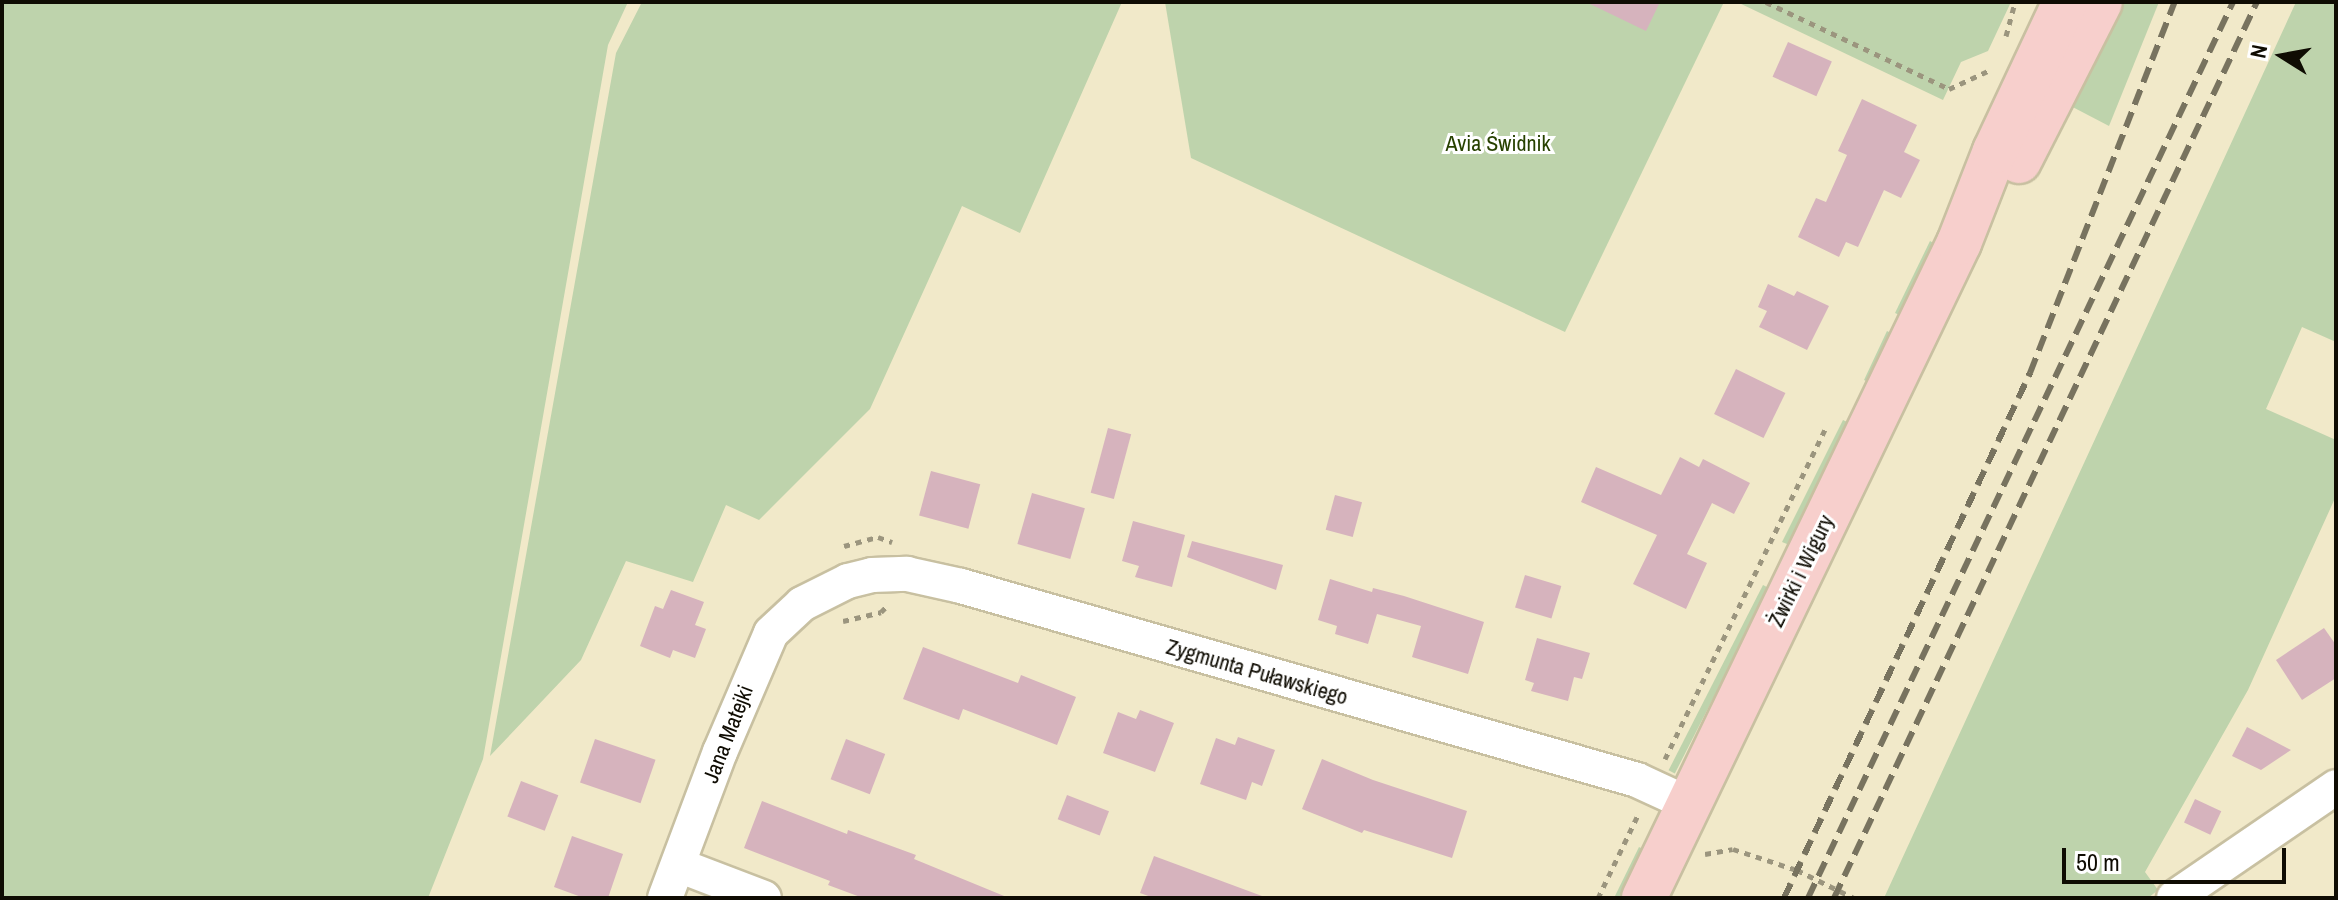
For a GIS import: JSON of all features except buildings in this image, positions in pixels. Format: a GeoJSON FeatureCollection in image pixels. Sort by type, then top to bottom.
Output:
{"type":"FeatureCollection","features":[{"type":"Feature","properties":{"kind":"main road"},"geometry":{"type":"LineString","coordinates":[[1959,243],[1995,151],[2065,2]]}},
{"type":"Feature","properties":{"kind":"main road"},"geometry":{"type":"LineString","coordinates":[[1959,243],[2024,154],[2100,2]]}},
{"type":"Feature","properties":{"kind":"main road","name":"Żwirki i Wigury"},"geometry":{"type":"LineString","coordinates":[[1644,898],[1670,796],[1959,243]]}},
{"type":"Feature","properties":{"kind":"street","name":"Zygmunta Puławskiego"},"geometry":{"type":"LineString","coordinates":[[830,607],[872,575],[907,574],[938,580],[1670,796]]}},
{"type":"Feature","properties":{"kind":"street","name":"Jana Matejki"},"geometry":{"type":"LineString","coordinates":[[665,898],[760,654],[771,633],[787,617],[830,607]]}},
{"type":"Feature","properties":{"kind":"street"},"geometry":{"type":"LineString","coordinates":[[2174,898],[2336,787]]}},
{"type":"Feature","properties":{"kind":"street"},"geometry":{"type":"LineString","coordinates":[[678,865],[764,898]]}},
{"type":"Feature","properties":{"kind":"path"},"geometry":{"type":"LineString","coordinates":[[1766,2],[1949,89],[1997,66],[1990,81]]}},
{"type":"Feature","properties":{"kind":"path"},"geometry":{"type":"LineString","coordinates":[[2002,50],[2015,2]]}},
{"type":"Feature","properties":{"kind":"path"},"geometry":{"type":"LineString","coordinates":[[1598,898],[1670,796],[1830,421]]}},
{"type":"Feature","properties":{"kind":"path"},"geometry":{"type":"LineString","coordinates":[[835,549],[878,537],[898,543]]}},
{"type":"Feature","properties":{"kind":"path"},"geometry":{"type":"LineString","coordinates":[[830,607],[881,612],[889,603]]}},
{"type":"Feature","properties":{"kind":"path"},"geometry":{"type":"LineString","coordinates":[[1689,857],[1733,849],[1797,870],[1854,898]]}},
{"type":"Feature","properties":{"kind":"green space"},"geometry":{"type":"Polygon","coordinates":[[[2,2],[628,2],[608,45],[483,759],[428,898],[2,898],[2,2]]]}},
{"type":"Feature","properties":{"kind":"green space"},"geometry":{"type":"Polygon","coordinates":[[[642,2],[1122,2],[1020,233],[962,206],[870,409],[759,520],[726,505],[693,582],[626,561],[581,660],[490,756],[616,53],[642,2]]]}},
{"type":"Feature","properties":{"kind":"green space","name":"Avia Świdnik"},"geometry":{"type":"Polygon","coordinates":[[[1165,2],[1724,2],[1565,332],[1191,158],[1165,2]]]}},
{"type":"Feature","properties":{"kind":"green space"},"geometry":{"type":"Polygon","coordinates":[[[1737,2],[2011,2],[1988,51],[1961,62],[1943,100],[1737,2]]]}},
{"type":"Feature","properties":{"kind":"green space"},"geometry":{"type":"Polygon","coordinates":[[[2115,2],[2159,2],[2109,126],[2063,102],[2115,2]]]}},
{"type":"Feature","properties":{"kind":"green space"},"geometry":{"type":"Polygon","coordinates":[[[2296,2],[2336,2],[2336,342],[2302,327],[2266,409],[2336,440],[2336,496],[2248,690],[2145,872],[2158,890],[2148,898],[1884,898],[2296,2]]]}},
{"type":"Feature","properties":{"kind":"green space"},"geometry":{"type":"Polygon","coordinates":[[[1930,241],[1935,244],[1902,316],[1895,313],[1930,241]]]}},
{"type":"Feature","properties":{"kind":"green space"},"geometry":{"type":"Polygon","coordinates":[[[1887,331],[1895,335],[1870,383],[1864,380],[1887,331]]]}},
{"type":"Feature","properties":{"kind":"green space"},"geometry":{"type":"Polygon","coordinates":[[[1843,420],[1849,423],[1792,546],[1782,542],[1843,420]]]}},
{"type":"Feature","properties":{"kind":"green space"},"geometry":{"type":"Polygon","coordinates":[[[1763,585],[1769,588],[1675,774],[1669,770],[1763,585]]]}},
{"type":"Feature","properties":{"kind":"green space"},"geometry":{"type":"Polygon","coordinates":[[[1639,847],[1647,851],[1625,898],[1614,898],[1639,847]]]}},
{"type":"Feature","properties":{"kind":"railway"},"geometry":{"type":"LineString","coordinates":[[1784,898],[2030,373],[2175,2]]}},
{"type":"Feature","properties":{"kind":"railway"},"geometry":{"type":"LineString","coordinates":[[1808,898],[2233,2]]}},
{"type":"Feature","properties":{"kind":"railway"},"geometry":{"type":"LineString","coordinates":[[1834,898],[2257,2]]}}]}
